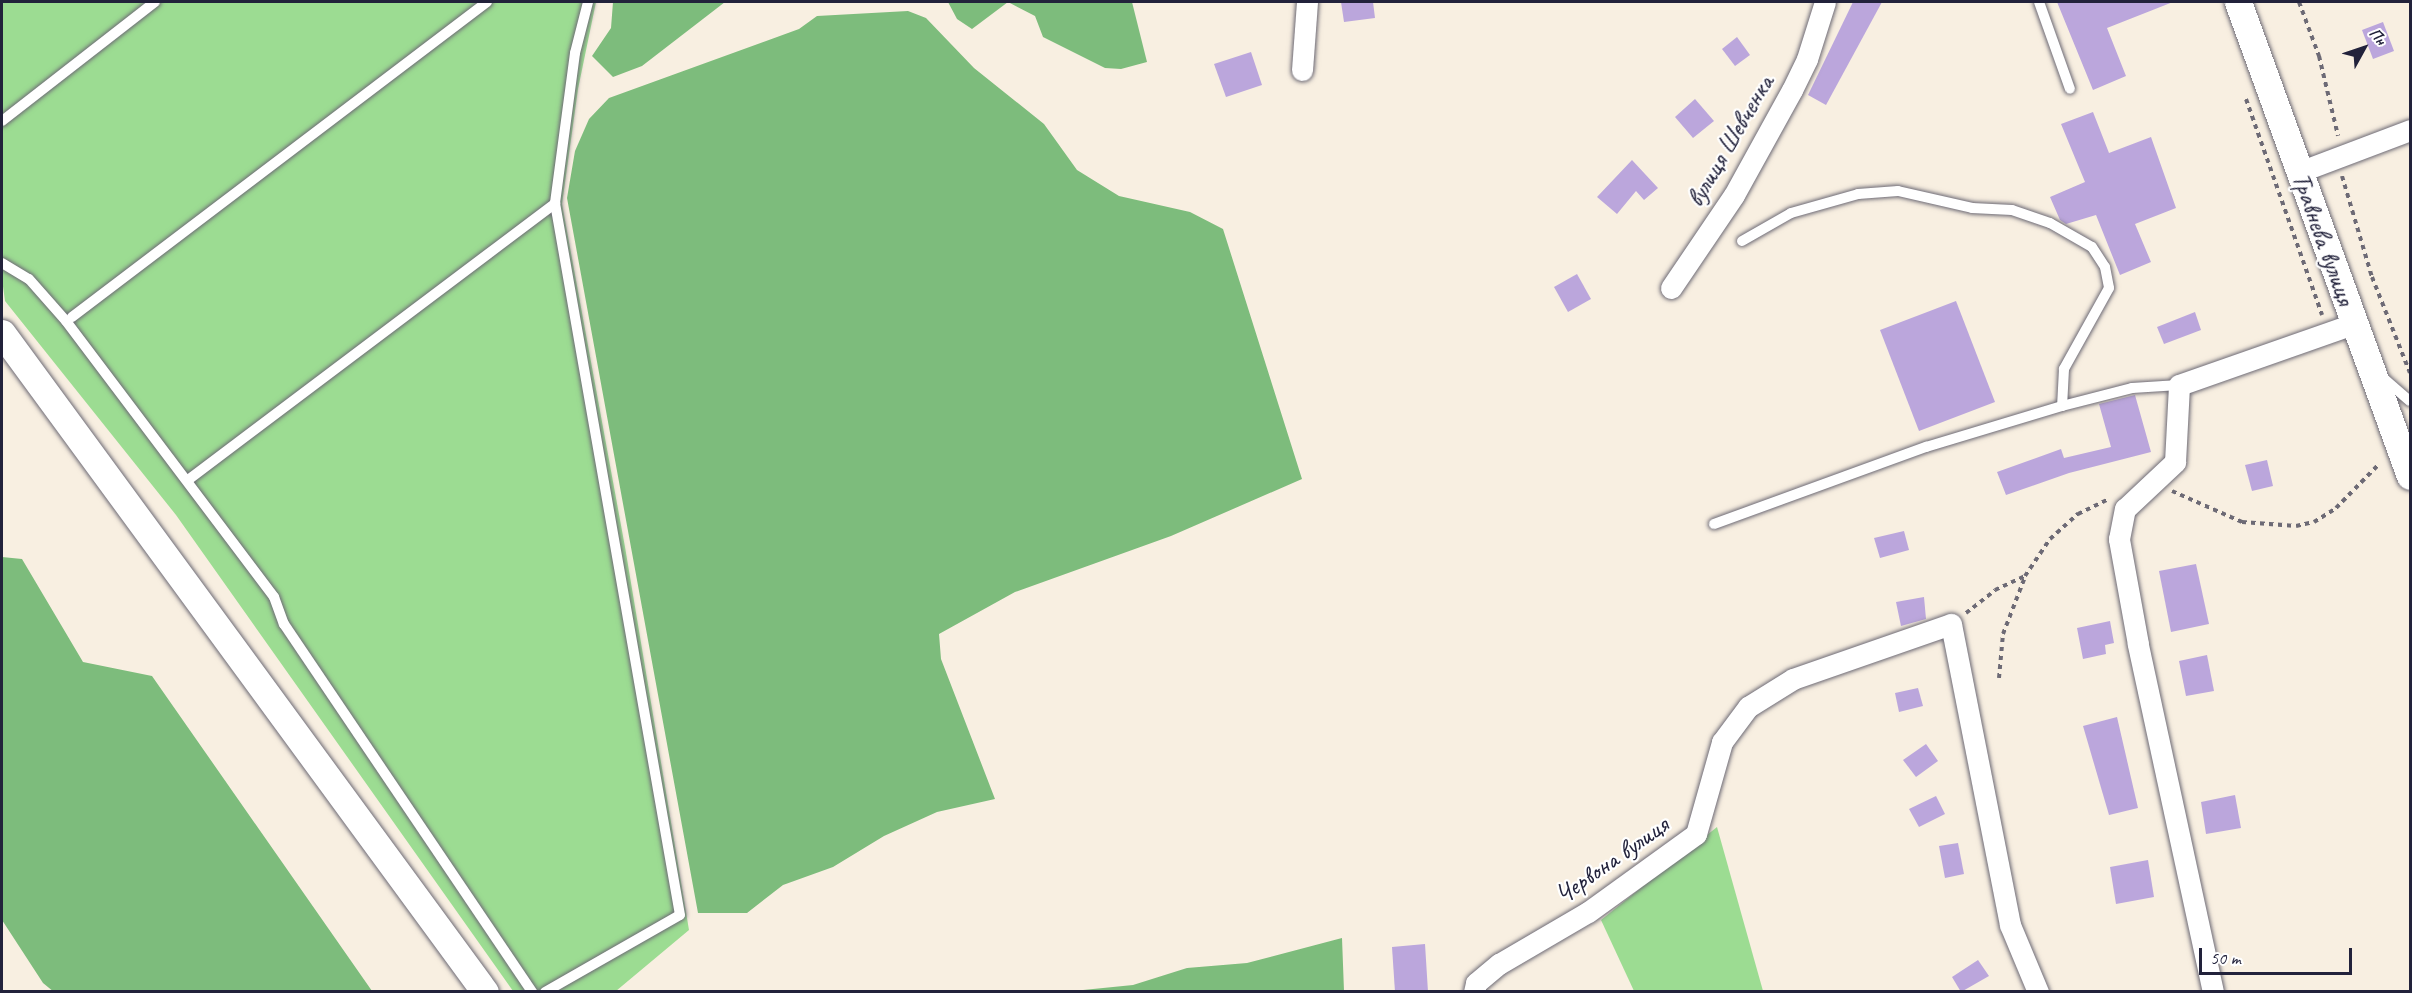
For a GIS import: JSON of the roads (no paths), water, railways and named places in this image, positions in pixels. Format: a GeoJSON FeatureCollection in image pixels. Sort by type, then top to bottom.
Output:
{"type":"FeatureCollection","features":[{"type":"Feature","properties":{"kind":"street"},"geometry":{"type":"LineString","coordinates":[[1302,70],[1307,2]]}},
{"type":"Feature","properties":{"kind":"street","name":"Травнева вулиця"},"geometry":{"type":"LineString","coordinates":[[2238,2],[2353,324],[2405,458]]}},
{"type":"Feature","properties":{"kind":"street","name":"вулиця Шевченка"},"geometry":{"type":"LineString","coordinates":[[1671,288],[1734,195],[1780,111],[1807,59],[1824,8]]}},
{"type":"Feature","properties":{"kind":"street"},"geometry":{"type":"LineString","coordinates":[[2299,172],[2410,130]]}},
{"type":"Feature","properties":{"kind":"street"},"geometry":{"type":"LineString","coordinates":[[2213,992],[2119,539],[2125,509],[2175,462],[2179,385],[2327,331],[2353,324]]}},
{"type":"Feature","properties":{"kind":"street"},"geometry":{"type":"LineString","coordinates":[[2,333],[485,992]]}},
{"type":"Feature","properties":{"kind":"street","name":"Червона вулиця"},"geometry":{"type":"LineString","coordinates":[[1474,992],[1476,983],[1498,964],[1588,912],[1696,834],[1722,742],[1748,707],[1793,679],[1951,624],[2010,925],[2038,992]]}},
{"type":"Feature","properties":{"kind":"lane"},"geometry":{"type":"LineString","coordinates":[[2,121],[155,2]]}},
{"type":"Feature","properties":{"kind":"lane"},"geometry":{"type":"LineString","coordinates":[[72,317],[487,2]]}},
{"type":"Feature","properties":{"kind":"lane"},"geometry":{"type":"LineString","coordinates":[[545,992],[680,915],[555,203],[575,52],[588,2]]}},
{"type":"Feature","properties":{"kind":"lane"},"geometry":{"type":"LineString","coordinates":[[2039,2],[2070,89]]}},
{"type":"Feature","properties":{"kind":"lane"},"geometry":{"type":"LineString","coordinates":[[1742,241],[1791,213],[1858,194],[1898,191],[1972,208],[2012,210],[2049,223],[2091,247],[2104,267],[2109,288],[2064,369],[2062,406]]}},
{"type":"Feature","properties":{"kind":"lane"},"geometry":{"type":"LineString","coordinates":[[188,480],[555,203]]}},
{"type":"Feature","properties":{"kind":"lane"},"geometry":{"type":"LineString","coordinates":[[2,263],[29,279],[66,321],[274,597],[284,624],[532,992]]}},
{"type":"Feature","properties":{"kind":"lane"},"geometry":{"type":"LineString","coordinates":[[2369,366],[2410,401]]}},
{"type":"Feature","properties":{"kind":"lane"},"geometry":{"type":"LineString","coordinates":[[1714,524],[1926,447],[2062,406],[2132,388],[2179,385]]}}]}
